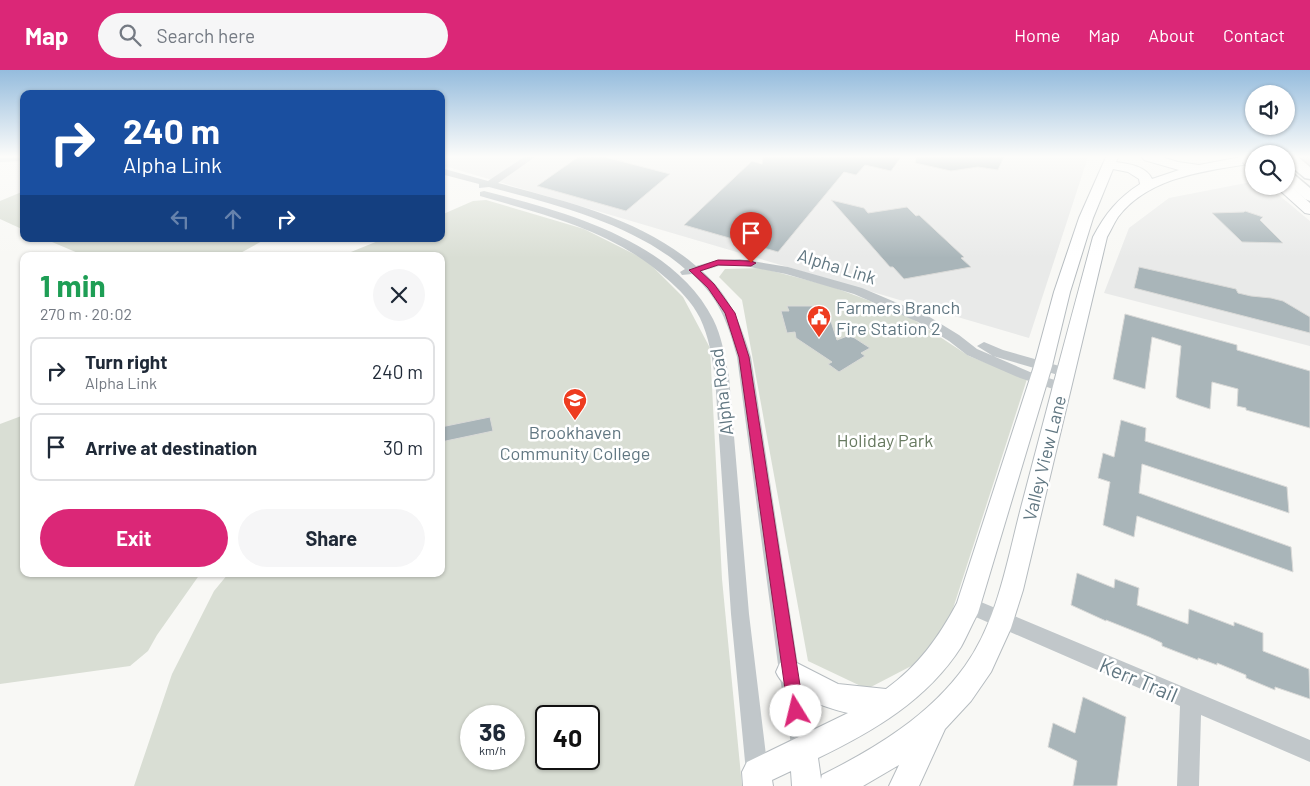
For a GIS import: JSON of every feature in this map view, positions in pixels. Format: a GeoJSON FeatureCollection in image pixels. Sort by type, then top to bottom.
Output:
{"type":"FeatureCollection","features":[{"type":"Feature","properties":{"kind":"main road","name":"Valley View Lane"},"geometry":{"type":"LineString","coordinates":[[757,779],[802,750],[840,733],[892,702],[931,669],[960,627],[970,605],[1041,373],[1062,292],[1083,226],[1098,190]]}},
{"type":"Feature","properties":{"kind":"main road","name":"Valley View Lane"},"geometry":{"type":"LineString","coordinates":[[833,786],[862,772],[891,753],[952,702],[975,674],[1002,620],[1102,231],[1115,210],[1127,198],[1139,190]]}},
{"type":"Feature","properties":{"kind":"main road"},"geometry":{"type":"LineString","coordinates":[[1292,195],[1310,210]]}},
{"type":"Feature","properties":{"kind":"main road"},"geometry":{"type":"LineString","coordinates":[[1083,226],[1102,231]]}},
{"type":"Feature","properties":{"kind":"main road"},"geometry":{"type":"LineString","coordinates":[[789,672],[828,695],[850,701],[892,702]]}},
{"type":"Feature","properties":{"kind":"main road"},"geometry":{"type":"LineString","coordinates":[[904,786],[939,714]]}},
{"type":"Feature","properties":{"kind":"main road"},"geometry":{"type":"LineString","coordinates":[[802,750],[807,786]]}},
{"type":"Feature","properties":{"kind":"street","name":"Alpha Road"},"geometry":{"type":"LineString","coordinates":[[492,190],[607,232],[644,253],[673,277],[690,294],[703,312],[716,343],[722,377],[740,614],[757,779]]}},
{"type":"Feature","properties":{"kind":"street","name":"Alpha Road"},"geometry":{"type":"LineString","coordinates":[[497,190],[594,215],[623,226],[664,248],[694,270],[711,286],[730,313],[744,357],[802,750]]}},
{"type":"Feature","properties":{"kind":"street","name":"Alpha Link"},"geometry":{"type":"LineString","coordinates":[[673,277],[718,263],[740,262],[788,270],[872,296],[903,309],[954,338],[972,352],[1064,380]]}},
{"type":"Feature","properties":{"kind":"street","name":"Kerr Trail"},"geometry":{"type":"LineString","coordinates":[[970,605],[1310,751]]}},
{"type":"Feature","properties":{"kind":"street"},"geometry":{"type":"LineString","coordinates":[[1188,786],[1191,701]]}},
{"type":"Feature","properties":{"kind":"shaded area"},"geometry":{"type":"Polygon","coordinates":[[[527,190],[1077,190],[1029,338],[527,190]]]}},
{"type":"Feature","properties":{"kind":"shaded area"},"geometry":{"type":"Polygon","coordinates":[[[1208,190],[1245,190],[1245,195],[1279,195],[1310,221],[1310,346],[1104,293],[1129,228],[1169,198],[1208,190]]]}},
{"type":"Feature","properties":{"kind":"green space"},"geometry":{"type":"Polygon","coordinates":[[[20,193],[20,228],[0,219],[0,201],[20,193]]]}},
{"type":"Feature","properties":{"kind":"green space","name":"Brookhaven Community College"},"geometry":{"type":"Polygon","coordinates":[[[486,200],[584,229],[646,260],[683,297],[710,348],[722,579],[742,786],[134,786],[172,674],[214,591],[226,577],[445,577],[445,252],[351,252],[376,242],[445,242],[445,213],[473,201],[486,200]]]}},
{"type":"Feature","properties":{"kind":"green space"},"geometry":{"type":"Polygon","coordinates":[[[52,242],[261,242],[242,252],[76,252],[52,242]]]}},
{"type":"Feature","properties":{"kind":"green space","name":"Holiday Park"},"geometry":{"type":"Polygon","coordinates":[[[761,268],[830,286],[905,314],[969,356],[1027,379],[949,621],[919,662],[867,689],[808,661],[742,300],[719,277],[725,269],[761,268]]]}},
{"type":"Feature","properties":{"kind":"green space"},"geometry":{"type":"Polygon","coordinates":[[[20,416],[20,577],[198,577],[148,651],[130,666],[0,684],[0,424],[20,416]]]}},
{"type":"Feature","properties":{"kind":"building"},"geometry":{"type":"Polygon","coordinates":[[[553,190],[650,190],[626,211],[553,190]]]}},
{"type":"Feature","properties":{"kind":"building"},"geometry":{"type":"Polygon","coordinates":[[[721,190],[829,190],[778,252],[684,225],[721,190]]]}},
{"type":"Feature","properties":{"kind":"building"},"geometry":{"type":"Polygon","coordinates":[[[831,200],[864,208],[868,213],[907,207],[916,216],[919,215],[964,257],[961,258],[971,267],[904,279],[893,267],[890,267],[831,200]]]}},
{"type":"Feature","properties":{"kind":"building"},"geometry":{"type":"Polygon","coordinates":[[[1245,211],[1263,217],[1260,220],[1283,243],[1242,242],[1212,213],[1245,211]]]}},
{"type":"Feature","properties":{"kind":"building"},"geometry":{"type":"Polygon","coordinates":[[[1139,267],[1236,289],[1238,293],[1283,301],[1310,317],[1310,333],[1134,288],[1139,267]]]}},
{"type":"Feature","properties":{"kind":"building"},"geometry":{"type":"Polygon","coordinates":[[[787,306],[818,306],[820,310],[827,309],[837,340],[850,335],[870,348],[861,353],[865,356],[839,372],[828,364],[832,362],[796,338],[795,332],[787,333],[781,311],[789,311],[787,306]]]}},
{"type":"Feature","properties":{"kind":"building"},"geometry":{"type":"Polygon","coordinates":[[[1125,314],[1237,345],[1237,350],[1310,371],[1310,428],[1237,406],[1238,389],[1212,382],[1210,409],[1179,399],[1176,397],[1181,346],[1152,337],[1145,389],[1113,379],[1125,314]]]}},
{"type":"Feature","properties":{"kind":"building"},"geometry":{"type":"Polygon","coordinates":[[[490,417],[493,431],[445,441],[445,426],[490,417]]]}},
{"type":"Feature","properties":{"kind":"building"},"geometry":{"type":"Polygon","coordinates":[[[1121,420],[1146,428],[1145,441],[1287,487],[1289,513],[1142,464],[1139,493],[1291,547],[1293,572],[1137,516],[1134,537],[1103,525],[1110,482],[1098,478],[1103,453],[1114,457],[1121,420]]]}},
{"type":"Feature","properties":{"kind":"building"},"geometry":{"type":"Polygon","coordinates":[[[1077,573],[1114,588],[1115,579],[1139,588],[1137,605],[1188,624],[1189,609],[1234,626],[1234,622],[1263,633],[1263,651],[1309,669],[1310,699],[1275,687],[1275,690],[1217,663],[1217,665],[1198,658],[1198,660],[1162,646],[1162,643],[1149,637],[1106,621],[1071,605],[1077,573]]]}},
{"type":"Feature","properties":{"kind":"building"},"geometry":{"type":"Polygon","coordinates":[[[1083,697],[1126,717],[1117,786],[1073,786],[1077,761],[1048,747],[1053,723],[1075,733],[1083,697]]]}},
{"type":"Feature","properties":{"kind":"place","name":"Farmers Branch Fire Station 2"},"geometry":{"type":"Point","coordinates":[819,338]}},
{"type":"Feature","properties":{"kind":"place","name":"Brookhaven Community College"},"geometry":{"type":"Point","coordinates":[575,421]}},
{"type":"Feature","properties":{"kind":"route"},"geometry":{"type":"LineString","coordinates":[[751,263],[724,262],[694,270],[711,286],[730,313],[744,357],[796,711]]}}]}
